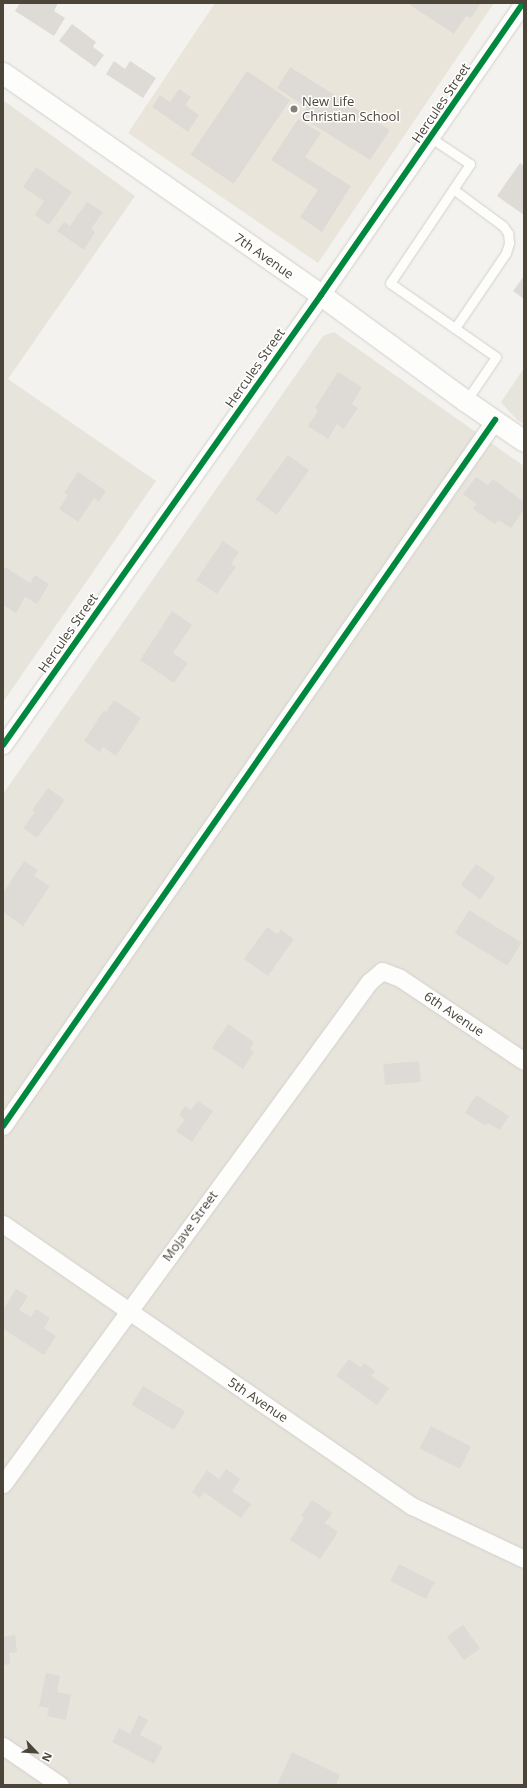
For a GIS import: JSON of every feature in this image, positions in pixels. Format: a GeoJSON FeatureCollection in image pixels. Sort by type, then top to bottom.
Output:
{"type":"FeatureCollection","features":[{"type":"Feature","properties":{"kind":"street","name":"Hercules Street"},"geometry":{"type":"LineString","coordinates":[[3,745],[321,295],[523,3]]}},
{"type":"Feature","properties":{"kind":"street","name":"7th Avenue"},"geometry":{"type":"LineString","coordinates":[[3,73],[321,295],[466,401],[524,441]]}},
{"type":"Feature","properties":{"kind":"street"},"geometry":{"type":"LineString","coordinates":[[3,1126],[495,420]]}},
{"type":"Feature","properties":{"kind":"street","name":"6th Avenue"},"geometry":{"type":"LineString","coordinates":[[382,971],[400,978],[524,1061]]}},
{"type":"Feature","properties":{"kind":"street","name":"Mojave Street"},"geometry":{"type":"LineString","coordinates":[[3,1484],[369,982],[382,971]]}},
{"type":"Feature","properties":{"kind":"street","name":"5th Avenue"},"geometry":{"type":"LineString","coordinates":[[3,1224],[412,1506],[524,1559]]}},
{"type":"Feature","properties":{"kind":"street"},"geometry":{"type":"LineString","coordinates":[[3,1746],[60,1785]]}},
{"type":"Feature","properties":{"kind":"lane"},"geometry":{"type":"LineString","coordinates":[[431,138],[470,164],[390,283],[496,357],[466,401]]}},
{"type":"Feature","properties":{"kind":"lane"},"geometry":{"type":"LineString","coordinates":[[453,189],[503,226],[508,233],[509,243],[506,253],[455,328]]}},
{"type":"Feature","properties":{"kind":"shaded area"},"geometry":{"type":"Polygon","coordinates":[[[215,3],[494,3],[318,263],[128,133],[215,3]]]}},
{"type":"Feature","properties":{"kind":"shaded area"},"geometry":{"type":"Polygon","coordinates":[[[3,100],[135,196],[8,379],[156,481],[3,702],[3,100]]]}},
{"type":"Feature","properties":{"kind":"shaded area"},"geometry":{"type":"Polygon","coordinates":[[[334,332],[524,466],[524,1785],[3,1785],[3,794],[323,336],[334,332]]]}},
{"type":"Feature","properties":{"kind":"shaded area"},"geometry":{"type":"Polygon","coordinates":[[[524,368],[524,424],[517,420],[501,402],[524,368]]]}},
{"type":"Feature","properties":{"kind":"building"},"geometry":{"type":"Polygon","coordinates":[[[20,3],[58,3],[54,11],[65,18],[54,36],[15,11],[20,3]]]}},
{"type":"Feature","properties":{"kind":"building"},"geometry":{"type":"Polygon","coordinates":[[[407,3],[481,3],[471,18],[466,16],[454,34],[407,3]]]}},
{"type":"Feature","properties":{"kind":"building"},"geometry":{"type":"Polygon","coordinates":[[[72,24],[96,42],[93,47],[104,55],[95,67],[59,41],[72,24]]]}},
{"type":"Feature","properties":{"kind":"building"},"geometry":{"type":"Polygon","coordinates":[[[114,61],[125,69],[130,61],[156,78],[143,98],[106,74],[114,61]]]}},
{"type":"Feature","properties":{"kind":"building"},"geometry":{"type":"Polygon","coordinates":[[[290,67],[390,130],[370,160],[301,117],[307,108],[277,88],[290,67]]]}},
{"type":"Feature","properties":{"kind":"building"},"geometry":{"type":"Polygon","coordinates":[[[247,71],[290,100],[234,184],[191,155],[247,71]]]}},
{"type":"Feature","properties":{"kind":"building"},"geometry":{"type":"Polygon","coordinates":[[[179,89],[191,97],[185,105],[199,115],[188,132],[152,107],[160,95],[170,102],[179,89]]]}},
{"type":"Feature","properties":{"kind":"building"},"geometry":{"type":"Polygon","coordinates":[[[298,119],[321,133],[305,157],[351,186],[322,232],[300,217],[318,190],[271,160],[298,119]]]}},
{"type":"Feature","properties":{"kind":"building"},"geometry":{"type":"Polygon","coordinates":[[[520,163],[524,166],[524,215],[497,196],[520,163]]]}},
{"type":"Feature","properties":{"kind":"building"},"geometry":{"type":"Polygon","coordinates":[[[36,167],[72,192],[49,225],[35,215],[44,201],[23,187],[36,167]]]}},
{"type":"Feature","properties":{"kind":"building"},"geometry":{"type":"Polygon","coordinates":[[[87,202],[103,212],[91,229],[95,232],[84,250],[57,231],[64,222],[70,226],[87,202]]]}},
{"type":"Feature","properties":{"kind":"building"},"geometry":{"type":"Polygon","coordinates":[[[524,276],[524,299],[513,291],[524,276]]]}},
{"type":"Feature","properties":{"kind":"building"},"geometry":{"type":"Polygon","coordinates":[[[338,372],[362,387],[352,404],[358,408],[344,429],[337,424],[328,439],[308,426],[318,411],[315,408],[338,372]]]}},
{"type":"Feature","properties":{"kind":"building"},"geometry":{"type":"Polygon","coordinates":[[[288,455],[309,470],[277,515],[256,499],[288,455]]]}},
{"type":"Feature","properties":{"kind":"building"},"geometry":{"type":"Polygon","coordinates":[[[78,472],[106,491],[99,502],[94,498],[78,522],[59,509],[68,495],[64,493],[78,472]]]}},
{"type":"Feature","properties":{"kind":"building"},"geometry":{"type":"Polygon","coordinates":[[[476,477],[488,485],[493,479],[524,502],[524,509],[511,528],[498,520],[495,524],[473,509],[477,504],[463,494],[476,477]]]}},
{"type":"Feature","properties":{"kind":"building"},"geometry":{"type":"Polygon","coordinates":[[[223,541],[239,552],[231,564],[236,567],[217,594],[196,580],[223,541]]]}},
{"type":"Feature","properties":{"kind":"building"},"geometry":{"type":"Polygon","coordinates":[[[5,567],[30,583],[35,575],[49,584],[37,604],[25,597],[16,613],[3,605],[3,570],[5,567]]]}},
{"type":"Feature","properties":{"kind":"building"},"geometry":{"type":"Polygon","coordinates":[[[172,611],[192,625],[173,653],[188,663],[174,683],[140,660],[172,611]]]}},
{"type":"Feature","properties":{"kind":"building"},"geometry":{"type":"Polygon","coordinates":[[[114,700],[141,718],[116,756],[103,747],[100,752],[84,741],[104,710],[106,712],[114,700]]]}},
{"type":"Feature","properties":{"kind":"building"},"geometry":{"type":"Polygon","coordinates":[[[48,788],[65,800],[37,838],[23,828],[35,812],[32,810],[48,788]]]}},
{"type":"Feature","properties":{"kind":"building"},"geometry":{"type":"Polygon","coordinates":[[[24,861],[38,870],[34,876],[50,886],[23,926],[3,912],[3,893],[24,861]]]}},
{"type":"Feature","properties":{"kind":"building"},"geometry":{"type":"Polygon","coordinates":[[[476,864],[495,878],[480,899],[461,885],[476,864]]]}},
{"type":"Feature","properties":{"kind":"building"},"geometry":{"type":"Polygon","coordinates":[[[469,910],[522,943],[507,966],[455,933],[469,910]]]}},
{"type":"Feature","properties":{"kind":"building"},"geometry":{"type":"Polygon","coordinates":[[[267,927],[277,934],[281,930],[294,939],[268,976],[244,959],[267,927]]]}},
{"type":"Feature","properties":{"kind":"building"},"geometry":{"type":"Polygon","coordinates":[[[228,1024],[254,1042],[250,1049],[254,1052],[243,1069],[212,1048],[228,1024]]]}},
{"type":"Feature","properties":{"kind":"building"},"geometry":{"type":"Polygon","coordinates":[[[419,1061],[421,1082],[385,1085],[383,1064],[419,1061]]]}},
{"type":"Feature","properties":{"kind":"building"},"geometry":{"type":"Polygon","coordinates":[[[476,1095],[509,1116],[500,1130],[488,1123],[486,1126],[465,1113],[476,1095]]]}},
{"type":"Feature","properties":{"kind":"building"},"geometry":{"type":"Polygon","coordinates":[[[198,1101],[213,1111],[192,1142],[176,1131],[185,1120],[179,1115],[185,1106],[191,1110],[198,1101]]]}},
{"type":"Feature","properties":{"kind":"building"},"geometry":{"type":"Polygon","coordinates":[[[16,1289],[28,1296],[19,1310],[31,1317],[36,1309],[50,1318],[44,1328],[56,1336],[44,1355],[3,1329],[3,1310],[16,1289]]]}},
{"type":"Feature","properties":{"kind":"building"},"geometry":{"type":"Polygon","coordinates":[[[349,1359],[361,1367],[364,1363],[375,1371],[371,1376],[389,1388],[377,1405],[336,1376],[349,1359]]]}},
{"type":"Feature","properties":{"kind":"building"},"geometry":{"type":"Polygon","coordinates":[[[143,1386],[185,1411],[174,1430],[132,1405],[143,1386]]]}},
{"type":"Feature","properties":{"kind":"building"},"geometry":{"type":"Polygon","coordinates":[[[431,1426],[471,1446],[460,1469],[420,1448],[431,1426]]]}},
{"type":"Feature","properties":{"kind":"building"},"geometry":{"type":"Polygon","coordinates":[[[226,1469],[240,1479],[232,1491],[251,1504],[241,1518],[204,1492],[200,1498],[192,1492],[207,1470],[219,1479],[226,1469]]]}},
{"type":"Feature","properties":{"kind":"building"},"geometry":{"type":"Polygon","coordinates":[[[312,1500],[332,1513],[325,1523],[338,1532],[320,1559],[290,1540],[304,1518],[301,1516],[312,1500]]]}},
{"type":"Feature","properties":{"kind":"building"},"geometry":{"type":"Polygon","coordinates":[[[399,1564],[435,1582],[426,1599],[390,1581],[399,1564]]]}},
{"type":"Feature","properties":{"kind":"building"},"geometry":{"type":"Polygon","coordinates":[[[463,1625],[480,1648],[464,1660],[447,1637],[463,1625]]]}},
{"type":"Feature","properties":{"kind":"building"},"geometry":{"type":"Polygon","coordinates":[[[15,1635],[17,1652],[9,1653],[10,1664],[3,1665],[3,1637],[15,1635]]]}},
{"type":"Feature","properties":{"kind":"building"},"geometry":{"type":"Polygon","coordinates":[[[46,1673],[60,1676],[57,1692],[71,1695],[66,1720],[47,1716],[49,1708],[39,1706],[46,1673]]]}},
{"type":"Feature","properties":{"kind":"building"},"geometry":{"type":"Polygon","coordinates":[[[139,1715],[148,1720],[140,1735],[163,1747],[154,1764],[112,1742],[119,1728],[130,1734],[139,1715]]]}},
{"type":"Feature","properties":{"kind":"building"},"geometry":{"type":"Polygon","coordinates":[[[292,1752],[340,1775],[336,1785],[277,1785],[292,1752]]]}},
{"type":"Feature","properties":{"kind":"cycle path"},"geometry":{"type":"LineString","coordinates":[[3,745],[321,295],[523,3]]}},
{"type":"Feature","properties":{"kind":"cycle path"},"geometry":{"type":"LineString","coordinates":[[3,1126],[495,420]]}},
{"type":"Feature","properties":{"kind":"place","name":"New Life Christian School"},"geometry":{"type":"Point","coordinates":[294,109]}}]}
